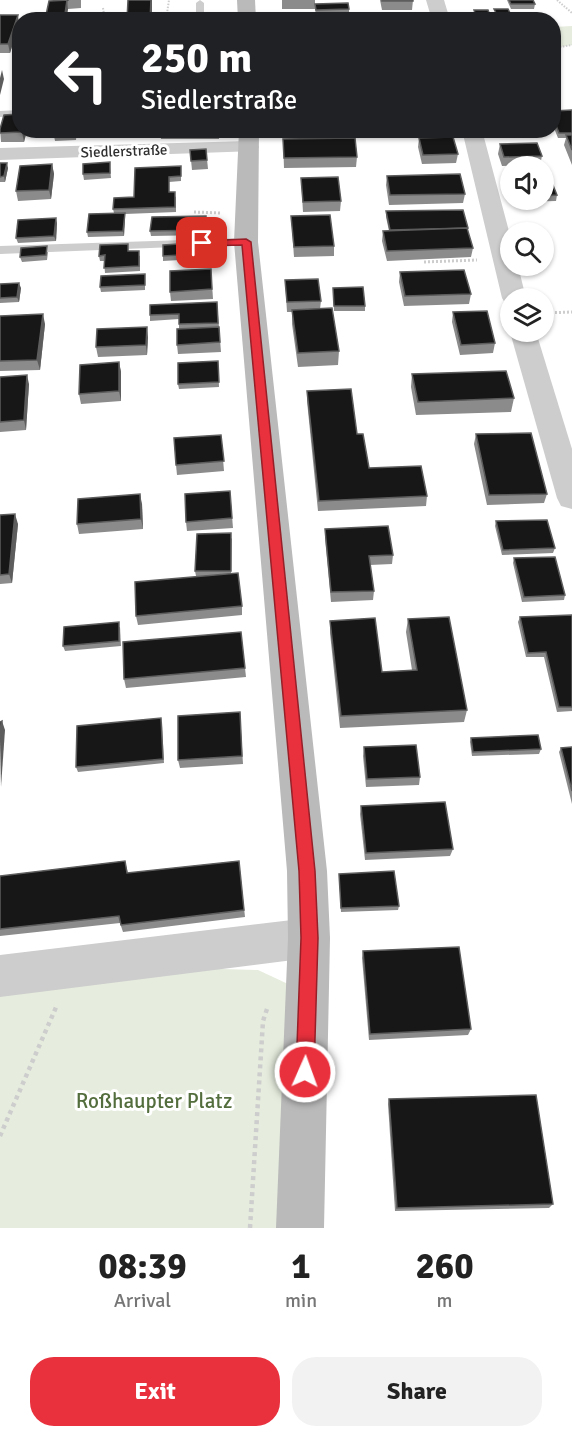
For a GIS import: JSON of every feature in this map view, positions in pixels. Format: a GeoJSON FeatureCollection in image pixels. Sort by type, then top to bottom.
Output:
{"type":"FeatureCollection","features":[{"type":"Feature","properties":{"kind":"main road"},"geometry":{"type":"LineString","coordinates":[[249,139],[246,242],[307,871],[309,938],[300,1228]]}},
{"type":"Feature","properties":{"kind":"street"},"geometry":{"type":"LineString","coordinates":[[474,138],[500,243]]}},
{"type":"Feature","properties":{"kind":"street","name":"Siedlerstraße"},"geometry":{"type":"LineString","coordinates":[[0,154],[249,139]]}},
{"type":"Feature","properties":{"kind":"street"},"geometry":{"type":"LineString","coordinates":[[526,342],[572,498]]}},
{"type":"Feature","properties":{"kind":"street"},"geometry":{"type":"LineString","coordinates":[[0,976],[309,938]]}},
{"type":"Feature","properties":{"kind":"lane"},"geometry":{"type":"LineString","coordinates":[[200,3],[200,12]]}},
{"type":"Feature","properties":{"kind":"lane"},"geometry":{"type":"LineString","coordinates":[[0,249],[246,242]]}},
{"type":"Feature","properties":{"kind":"path"},"geometry":{"type":"LineString","coordinates":[[557,0],[572,13]]}},
{"type":"Feature","properties":{"kind":"path"},"geometry":{"type":"LineString","coordinates":[[103,8],[104,12]]}},
{"type":"Feature","properties":{"kind":"path"},"geometry":{"type":"LineString","coordinates":[[424,262],[500,259]]}},
{"type":"Feature","properties":{"kind":"path"},"geometry":{"type":"LineString","coordinates":[[554,313],[572,312]]}},
{"type":"Feature","properties":{"kind":"path"},"geometry":{"type":"LineString","coordinates":[[0,1136],[73,968]]}},
{"type":"Feature","properties":{"kind":"path"},"geometry":{"type":"LineString","coordinates":[[250,1228],[263,1021],[271,998]]}},
{"type":"Feature","properties":{"kind":"green space"},"geometry":{"type":"Polygon","coordinates":[[[572,26],[572,45],[561,47],[561,27],[572,26]]]}},
{"type":"Feature","properties":{"kind":"green space","name":"Roßhaupter Platz"},"geometry":{"type":"Polygon","coordinates":[[[187,968],[258,970],[288,984],[277,1228],[0,1228],[0,995],[187,968]]]}},
{"type":"Feature","properties":{"kind":"building"},"geometry":{"type":"Polygon","coordinates":[[[67,0],[65,12],[47,12],[49,1],[67,0]]]}},
{"type":"Feature","properties":{"kind":"building"},"geometry":{"type":"Polygon","coordinates":[[[128,0],[151,0],[150,12],[127,12],[128,0]]]}},
{"type":"Feature","properties":{"kind":"building"},"geometry":{"type":"Polygon","coordinates":[[[413,0],[413,1],[382,1],[413,0]]]}},
{"type":"Feature","properties":{"kind":"building"},"geometry":{"type":"Polygon","coordinates":[[[509,0],[533,0],[535,4],[511,4],[509,0]]]}},
{"type":"Feature","properties":{"kind":"building"},"geometry":{"type":"Polygon","coordinates":[[[348,3],[349,9],[316,10],[315,4],[348,3]]]}},
{"type":"Feature","properties":{"kind":"building"},"geometry":{"type":"Polygon","coordinates":[[[494,9],[508,9],[510,12],[496,12],[494,9]]]}},
{"type":"Feature","properties":{"kind":"building"},"geometry":{"type":"Polygon","coordinates":[[[474,10],[488,10],[489,12],[475,12],[474,10]]]}},
{"type":"Feature","properties":{"kind":"building"},"geometry":{"type":"Polygon","coordinates":[[[0,15],[12,15],[12,32],[8,44],[0,44],[0,15]]]}},
{"type":"Feature","properties":{"kind":"building"},"geometry":{"type":"Polygon","coordinates":[[[572,110],[572,133],[561,133],[561,111],[572,110]]]}},
{"type":"Feature","properties":{"kind":"building"},"geometry":{"type":"Polygon","coordinates":[[[12,114],[12,132],[0,133],[4,115],[12,114]]]}},
{"type":"Feature","properties":{"kind":"building"},"geometry":{"type":"Polygon","coordinates":[[[566,135],[572,135],[572,150],[566,135]]]}},
{"type":"Feature","properties":{"kind":"building"},"geometry":{"type":"Polygon","coordinates":[[[355,138],[357,157],[284,158],[283,139],[355,138]]]}},
{"type":"Feature","properties":{"kind":"building"},"geometry":{"type":"Polygon","coordinates":[[[419,138],[453,138],[458,154],[423,155],[419,138]]]}},
{"type":"Feature","properties":{"kind":"building"},"geometry":{"type":"Polygon","coordinates":[[[537,143],[542,156],[504,156],[500,144],[537,143]]]}},
{"type":"Feature","properties":{"kind":"building"},"geometry":{"type":"Polygon","coordinates":[[[206,149],[207,160],[191,161],[190,150],[206,149]]]}},
{"type":"Feature","properties":{"kind":"building"},"geometry":{"type":"Polygon","coordinates":[[[110,162],[110,173],[83,174],[83,164],[110,162]]]}},
{"type":"Feature","properties":{"kind":"building"},"geometry":{"type":"Polygon","coordinates":[[[0,163],[7,163],[4,176],[0,177],[0,163]]]}},
{"type":"Feature","properties":{"kind":"building"},"geometry":{"type":"Polygon","coordinates":[[[52,164],[49,190],[16,191],[20,166],[52,164]]]}},
{"type":"Feature","properties":{"kind":"building"},"geometry":{"type":"Polygon","coordinates":[[[181,166],[181,176],[169,177],[169,192],[175,192],[175,207],[113,209],[114,198],[134,197],[135,168],[181,166]]]}},
{"type":"Feature","properties":{"kind":"building"},"geometry":{"type":"Polygon","coordinates":[[[460,174],[465,194],[390,195],[387,176],[460,174]]]}},
{"type":"Feature","properties":{"kind":"building"},"geometry":{"type":"Polygon","coordinates":[[[338,177],[341,201],[303,202],[301,178],[338,177]]]}},
{"type":"Feature","properties":{"kind":"building"},"geometry":{"type":"Polygon","coordinates":[[[463,210],[468,228],[390,230],[386,211],[463,210]]]}},
{"type":"Feature","properties":{"kind":"building"},"geometry":{"type":"Polygon","coordinates":[[[125,213],[123,231],[87,232],[89,214],[125,213]]]}},
{"type":"Feature","properties":{"kind":"building"},"geometry":{"type":"Polygon","coordinates":[[[330,215],[334,246],[294,247],[291,216],[330,215]]]}},
{"type":"Feature","properties":{"kind":"building"},"geometry":{"type":"Polygon","coordinates":[[[206,216],[206,230],[150,231],[152,217],[206,216]]]}},
{"type":"Feature","properties":{"kind":"building"},"geometry":{"type":"Polygon","coordinates":[[[56,218],[54,236],[16,238],[18,220],[56,218]]]}},
{"type":"Feature","properties":{"kind":"building"},"geometry":{"type":"Polygon","coordinates":[[[467,228],[473,248],[387,251],[383,231],[467,228]]]}},
{"type":"Feature","properties":{"kind":"building"},"geometry":{"type":"Polygon","coordinates":[[[213,242],[214,253],[163,256],[163,245],[213,242]]]}},
{"type":"Feature","properties":{"kind":"building"},"geometry":{"type":"Polygon","coordinates":[[[128,244],[128,251],[139,251],[139,266],[104,268],[105,255],[99,256],[100,245],[128,244]]]}},
{"type":"Feature","properties":{"kind":"building"},"geometry":{"type":"Polygon","coordinates":[[[47,246],[46,255],[20,257],[21,248],[47,246]]]}},
{"type":"Feature","properties":{"kind":"building"},"geometry":{"type":"Polygon","coordinates":[[[211,269],[212,289],[170,292],[170,271],[211,269]]]}},
{"type":"Feature","properties":{"kind":"building"},"geometry":{"type":"Polygon","coordinates":[[[464,270],[471,294],[405,296],[400,272],[464,270]]]}},
{"type":"Feature","properties":{"kind":"building"},"geometry":{"type":"Polygon","coordinates":[[[145,274],[145,285],[100,287],[101,276],[145,274]]]}},
{"type":"Feature","properties":{"kind":"building"},"geometry":{"type":"Polygon","coordinates":[[[318,279],[321,301],[287,302],[285,280],[318,279]]]}},
{"type":"Feature","properties":{"kind":"building"},"geometry":{"type":"Polygon","coordinates":[[[19,283],[17,297],[0,298],[0,284],[19,283]]]}},
{"type":"Feature","properties":{"kind":"building"},"geometry":{"type":"Polygon","coordinates":[[[363,287],[365,306],[334,306],[333,288],[363,287]]]}},
{"type":"Feature","properties":{"kind":"building"},"geometry":{"type":"Polygon","coordinates":[[[217,302],[218,323],[179,324],[179,314],[150,315],[150,305],[217,302]]]}},
{"type":"Feature","properties":{"kind":"building"},"geometry":{"type":"Polygon","coordinates":[[[332,308],[339,351],[298,353],[292,310],[332,308]]]}},
{"type":"Feature","properties":{"kind":"building"},"geometry":{"type":"Polygon","coordinates":[[[487,311],[495,343],[461,345],[453,312],[487,311]]]}},
{"type":"Feature","properties":{"kind":"building"},"geometry":{"type":"Polygon","coordinates":[[[43,314],[37,360],[0,361],[0,316],[43,314]]]}},
{"type":"Feature","properties":{"kind":"building"},"geometry":{"type":"Polygon","coordinates":[[[147,327],[146,345],[96,347],[97,329],[147,327]]]}},
{"type":"Feature","properties":{"kind":"building"},"geometry":{"type":"Polygon","coordinates":[[[219,327],[220,342],[177,345],[177,329],[219,327]]]}},
{"type":"Feature","properties":{"kind":"building"},"geometry":{"type":"Polygon","coordinates":[[[218,361],[219,382],[178,384],[178,363],[218,361]]]}},
{"type":"Feature","properties":{"kind":"building"},"geometry":{"type":"Polygon","coordinates":[[[119,362],[119,391],[79,394],[80,365],[119,362]]]}},
{"type":"Feature","properties":{"kind":"building"},"geometry":{"type":"Polygon","coordinates":[[[506,371],[514,398],[418,402],[412,374],[506,371]]]}},
{"type":"Feature","properties":{"kind":"building"},"geometry":{"type":"Polygon","coordinates":[[[27,375],[24,420],[0,422],[0,377],[27,375]]]}},
{"type":"Feature","properties":{"kind":"building"},"geometry":{"type":"Polygon","coordinates":[[[351,389],[357,434],[363,434],[369,468],[421,466],[427,496],[319,501],[307,391],[351,389]]]}},
{"type":"Feature","properties":{"kind":"building"},"geometry":{"type":"Polygon","coordinates":[[[531,433],[547,494],[489,495],[476,434],[531,433]]]}},
{"type":"Feature","properties":{"kind":"building"},"geometry":{"type":"Polygon","coordinates":[[[221,435],[224,461],[176,465],[174,438],[221,435]]]}},
{"type":"Feature","properties":{"kind":"building"},"geometry":{"type":"Polygon","coordinates":[[[230,491],[232,518],[186,522],[185,494],[230,491]]]}},
{"type":"Feature","properties":{"kind":"building"},"geometry":{"type":"Polygon","coordinates":[[[140,494],[141,519],[77,524],[78,499],[140,494]]]}},
{"type":"Feature","properties":{"kind":"building"},"geometry":{"type":"Polygon","coordinates":[[[15,514],[9,574],[0,575],[0,515],[15,514]]]}},
{"type":"Feature","properties":{"kind":"building"},"geometry":{"type":"Polygon","coordinates":[[[547,520],[555,548],[503,550],[496,521],[547,520]]]}},
{"type":"Feature","properties":{"kind":"building"},"geometry":{"type":"Polygon","coordinates":[[[388,526],[393,555],[369,556],[374,591],[331,592],[325,529],[388,526]]]}},
{"type":"Feature","properties":{"kind":"building"},"geometry":{"type":"Polygon","coordinates":[[[231,533],[231,571],[195,571],[197,534],[231,533]]]}},
{"type":"Feature","properties":{"kind":"building"},"geometry":{"type":"Polygon","coordinates":[[[555,557],[565,595],[524,597],[514,558],[555,557]]]}},
{"type":"Feature","properties":{"kind":"building"},"geometry":{"type":"Polygon","coordinates":[[[238,573],[242,606],[136,616],[135,582],[238,573]]]}},
{"type":"Feature","properties":{"kind":"building"},"geometry":{"type":"Polygon","coordinates":[[[572,615],[572,707],[559,707],[546,652],[528,653],[520,617],[572,615]]]}},
{"type":"Feature","properties":{"kind":"building"},"geometry":{"type":"Polygon","coordinates":[[[449,617],[467,710],[341,716],[330,621],[375,618],[382,672],[417,670],[408,619],[449,617]]]}},
{"type":"Feature","properties":{"kind":"building"},"geometry":{"type":"Polygon","coordinates":[[[119,622],[119,641],[63,646],[64,627],[119,622]]]}},
{"type":"Feature","properties":{"kind":"building"},"geometry":{"type":"Polygon","coordinates":[[[241,632],[245,668],[124,679],[123,642],[241,632]]]}},
{"type":"Feature","properties":{"kind":"building"},"geometry":{"type":"Polygon","coordinates":[[[240,712],[242,756],[178,760],[178,716],[240,712]]]}},
{"type":"Feature","properties":{"kind":"building"},"geometry":{"type":"Polygon","coordinates":[[[161,718],[163,759],[76,767],[77,726],[161,718]]]}},
{"type":"Feature","properties":{"kind":"building"},"geometry":{"type":"Polygon","coordinates":[[[538,735],[541,749],[473,752],[471,738],[538,735]]]}},
{"type":"Feature","properties":{"kind":"building"},"geometry":{"type":"Polygon","coordinates":[[[416,745],[420,777],[367,779],[364,747],[416,745]]]}},
{"type":"Feature","properties":{"kind":"building"},"geometry":{"type":"Polygon","coordinates":[[[572,747],[572,791],[561,748],[572,747]]]}},
{"type":"Feature","properties":{"kind":"building"},"geometry":{"type":"Polygon","coordinates":[[[445,802],[453,849],[366,853],[361,806],[445,802]]]}},
{"type":"Feature","properties":{"kind":"building"},"geometry":{"type":"Polygon","coordinates":[[[125,861],[127,873],[239,861],[244,910],[121,925],[119,916],[0,929],[0,876],[125,861]]]}},
{"type":"Feature","properties":{"kind":"building"},"geometry":{"type":"Polygon","coordinates":[[[394,871],[399,906],[341,908],[339,874],[394,871]]]}},
{"type":"Feature","properties":{"kind":"building"},"geometry":{"type":"Polygon","coordinates":[[[459,947],[471,1029],[370,1034],[363,951],[459,947]]]}},
{"type":"Feature","properties":{"kind":"building"},"geometry":{"type":"Polygon","coordinates":[[[536,1095],[553,1204],[397,1208],[389,1099],[536,1095]]]}},
{"type":"Feature","properties":{"kind":"route"},"geometry":{"type":"LineString","coordinates":[[202,243],[246,242],[307,871],[309,938],[305,1072]]}}]}
